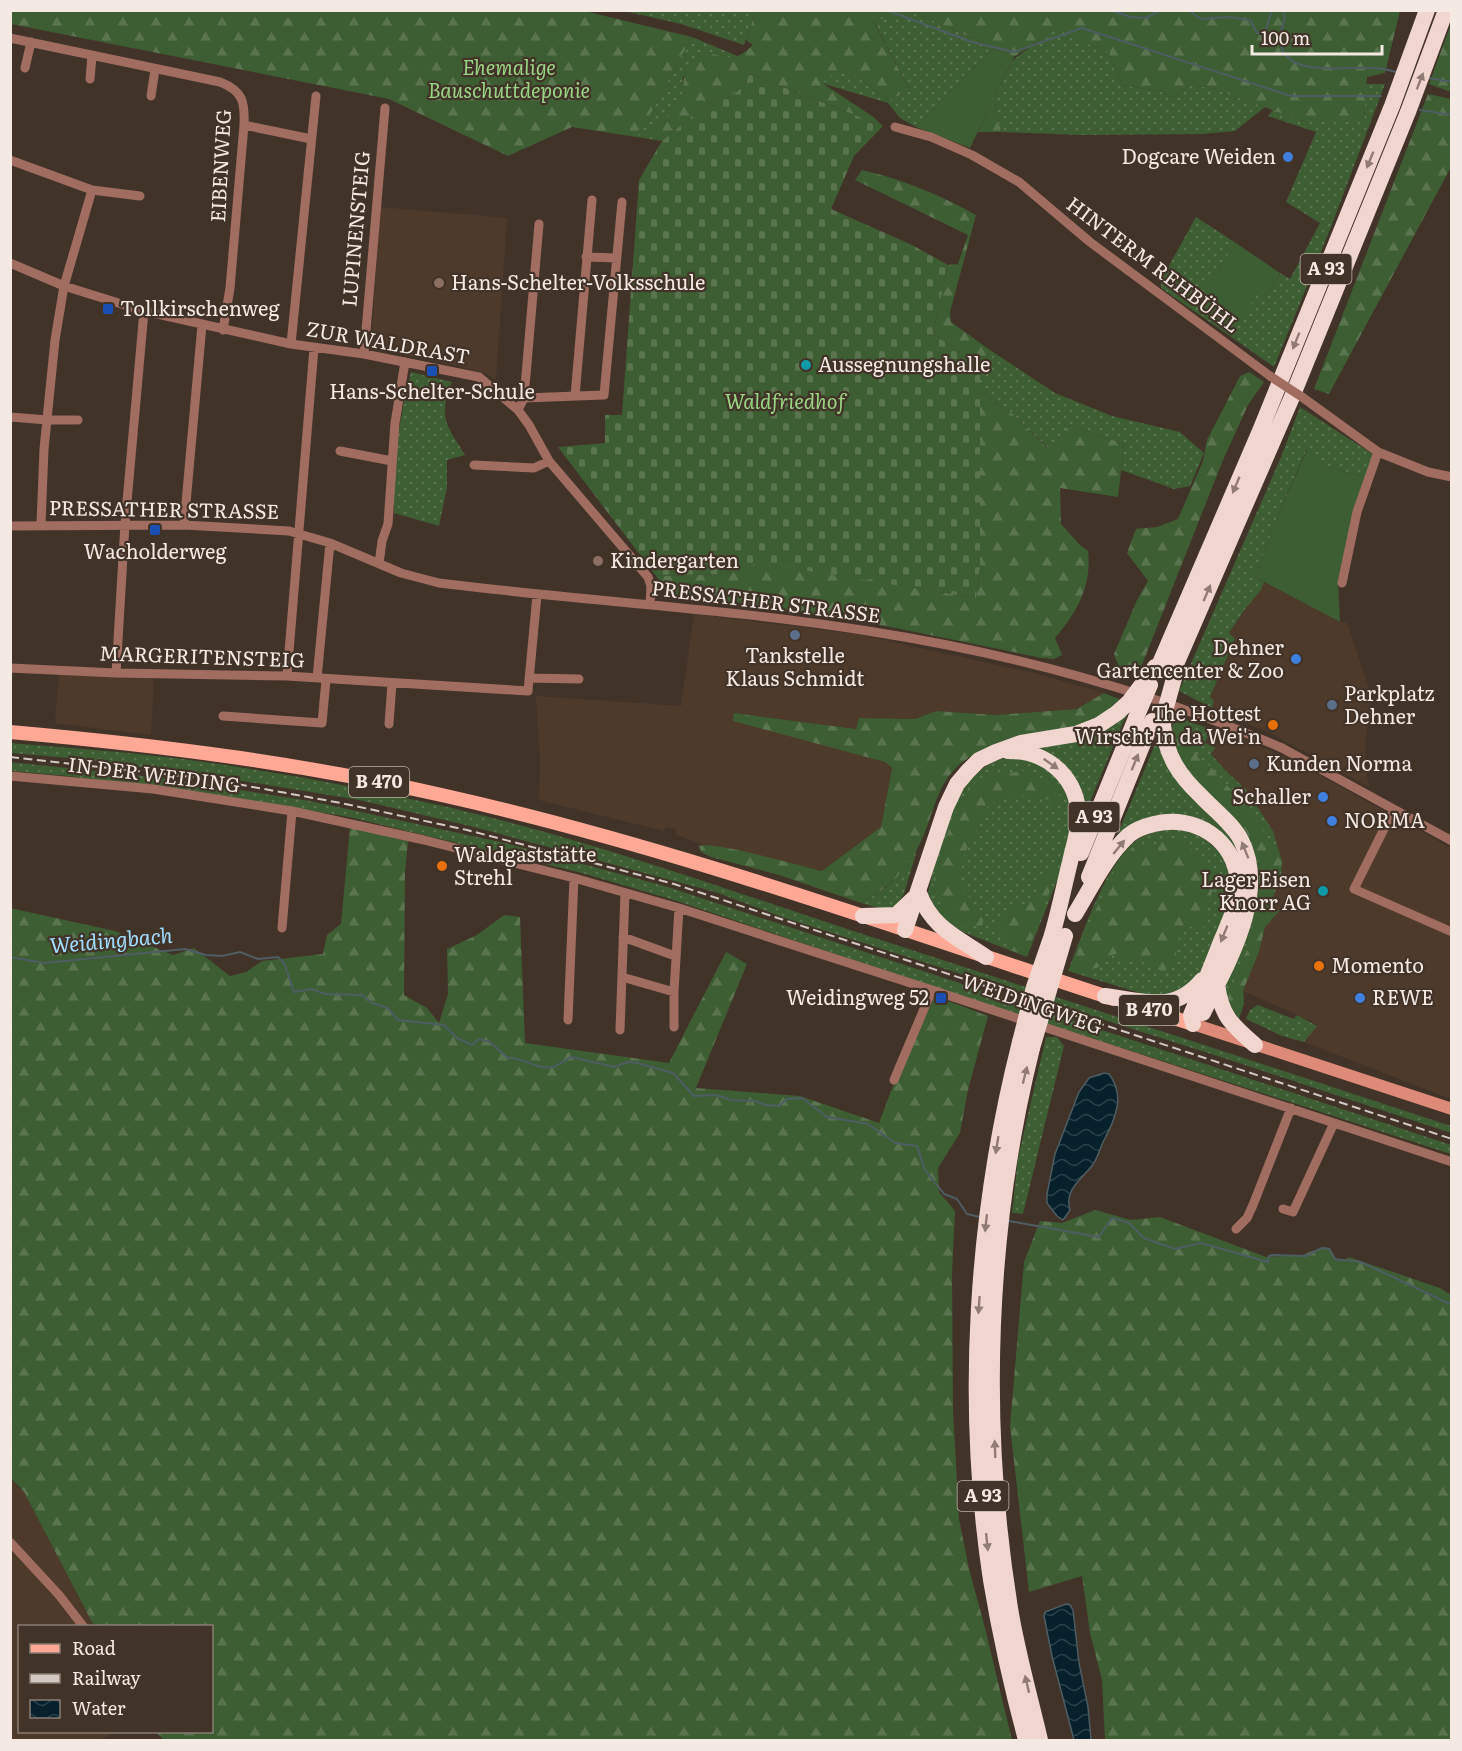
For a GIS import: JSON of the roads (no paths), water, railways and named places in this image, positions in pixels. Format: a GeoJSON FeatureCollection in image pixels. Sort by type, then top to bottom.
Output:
{"type":"FeatureCollection","features":[{"type":"Feature","properties":{"kind":"highway","name":"A 93"},"geometry":{"type":"LineString","coordinates":[[1026,1740],[1012,1686],[991,1579],[981,1472],[978,1336],[996,1200],[1022,1087],[1026,1045],[1059,935],[1075,914],[1150,721],[1165,667],[1392,106],[1427,10]]}},
{"type":"Feature","properties":{"kind":"highway","name":"A 93"},"geometry":{"type":"LineString","coordinates":[[1165,667],[1184,646],[1292,397],[1408,112],[1446,10]]}},
{"type":"Feature","properties":{"kind":"highway"},"geometry":{"type":"LineString","coordinates":[[905,930],[946,807],[957,784],[979,760],[1021,743],[1076,734],[1099,725],[1117,713],[1165,667]]}},
{"type":"Feature","properties":{"kind":"highway"},"geometry":{"type":"LineString","coordinates":[[1105,996],[1161,1003],[1173,1001],[1184,997],[1213,978],[1246,916],[1251,891],[1251,870],[1240,838],[1182,778],[1172,762],[1164,740],[1150,721],[1165,711],[1165,667]]}},
{"type":"Feature","properties":{"kind":"highway","name":"A 93"},"geometry":{"type":"LineString","coordinates":[[1059,935],[1057,917],[1090,827],[1150,721]]}},
{"type":"Feature","properties":{"kind":"highway"},"geometry":{"type":"LineString","coordinates":[[996,752],[1016,751],[1036,754],[1056,765],[1069,780],[1077,799],[1079,819],[1057,917]]}},
{"type":"Feature","properties":{"kind":"highway"},"geometry":{"type":"LineString","coordinates":[[1075,914],[1117,848],[1131,833],[1165,821],[1201,826],[1215,836],[1229,852],[1236,869],[1238,884],[1236,905],[1200,1017],[1192,1024]]}},
{"type":"Feature","properties":{"kind":"highway"},"geometry":{"type":"LineString","coordinates":[[863,916],[896,915],[919,893]]}},
{"type":"Feature","properties":{"kind":"highway"},"geometry":{"type":"LineString","coordinates":[[919,893],[924,906],[936,923],[986,957]]}},
{"type":"Feature","properties":{"kind":"highway"},"geometry":{"type":"LineString","coordinates":[[1213,978],[1226,1017],[1255,1045]]}},
{"type":"Feature","properties":{"kind":"highway","name":"A 93"},"geometry":{"type":"LineString","coordinates":[[991,1248],[995,1470],[1010,1609],[1040,1740]]}},
{"type":"Feature","properties":{"kind":"main road","name":"B 470"},"geometry":{"type":"LineString","coordinates":[[10,732],[114,741],[237,757],[364,778],[448,796],[663,854],[863,916],[1192,1024]]}},
{"type":"Feature","properties":{"kind":"main road"},"geometry":{"type":"LineString","coordinates":[[1192,1024],[1452,1109]]}},
{"type":"Feature","properties":{"kind":"street","name":"EIBENWEG"},"geometry":{"type":"LineString","coordinates":[[10,38],[232,87],[240,95],[244,125],[231,288],[223,330]]}},
{"type":"Feature","properties":{"kind":"street"},"geometry":{"type":"LineString","coordinates":[[25,68],[31,42]]}},
{"type":"Feature","properties":{"kind":"street"},"geometry":{"type":"LineString","coordinates":[[90,79],[92,56]]}},
{"type":"Feature","properties":{"kind":"street"},"geometry":{"type":"LineString","coordinates":[[152,96],[155,69]]}},
{"type":"Feature","properties":{"kind":"street"},"geometry":{"type":"LineString","coordinates":[[291,344],[316,96]]}},
{"type":"Feature","properties":{"kind":"street","name":"LUPINENSTEIG"},"geometry":{"type":"LineString","coordinates":[[364,354],[385,108]]}},
{"type":"Feature","properties":{"kind":"street"},"geometry":{"type":"LineString","coordinates":[[244,125],[311,139]]}},
{"type":"Feature","properties":{"kind":"street","name":"HINTERM REHBÜHL"},"geometry":{"type":"LineString","coordinates":[[895,127],[941,141],[972,155],[1019,182],[1108,256],[1270,376],[1378,452],[1428,472],[1452,477]]}},
{"type":"Feature","properties":{"kind":"street"},"geometry":{"type":"LineString","coordinates":[[10,160],[92,190],[140,196]]}},
{"type":"Feature","properties":{"kind":"street"},"geometry":{"type":"LineString","coordinates":[[41,524],[44,449],[55,340],[64,286],[92,190]]}},
{"type":"Feature","properties":{"kind":"street"},"geometry":{"type":"LineString","coordinates":[[574,396],[592,200]]}},
{"type":"Feature","properties":{"kind":"street"},"geometry":{"type":"LineString","coordinates":[[524,398],[604,395],[622,202]]}},
{"type":"Feature","properties":{"kind":"street"},"geometry":{"type":"LineString","coordinates":[[518,410],[524,398],[539,224]]}},
{"type":"Feature","properties":{"kind":"street"},"geometry":{"type":"LineString","coordinates":[[586,257],[617,258]]}},
{"type":"Feature","properties":{"kind":"street","name":"ZUR WALDRAST"},"geometry":{"type":"LineString","coordinates":[[10,263],[64,286],[144,311],[291,344],[364,354],[479,377],[518,410],[549,461],[648,577],[651,586],[650,605]]}},
{"type":"Feature","properties":{"kind":"street"},"geometry":{"type":"LineString","coordinates":[[116,673],[125,524],[144,311]]}},
{"type":"Feature","properties":{"kind":"street"},"geometry":{"type":"LineString","coordinates":[[184,525],[202,325]]}},
{"type":"Feature","properties":{"kind":"street"},"geometry":{"type":"LineString","coordinates":[[287,676],[314,348]]}},
{"type":"Feature","properties":{"kind":"street"},"geometry":{"type":"LineString","coordinates":[[379,564],[382,541],[388,524],[395,423],[405,362]]}},
{"type":"Feature","properties":{"kind":"street"},"geometry":{"type":"LineString","coordinates":[[10,417],[78,420]]}},
{"type":"Feature","properties":{"kind":"street"},"geometry":{"type":"LineString","coordinates":[[340,451],[392,461]]}},
{"type":"Feature","properties":{"kind":"street"},"geometry":{"type":"LineString","coordinates":[[1342,583],[1357,512],[1378,452]]}},
{"type":"Feature","properties":{"kind":"street"},"geometry":{"type":"LineString","coordinates":[[474,465],[534,468],[549,461]]}},
{"type":"Feature","properties":{"kind":"street","name":"PRESSATHER STRASSE"},"geometry":{"type":"LineString","coordinates":[[10,526],[125,524],[271,529],[300,533],[401,573],[439,583],[537,595],[760,616],[868,631],[985,653],[1162,702],[1254,736],[1282,748],[1366,793],[1393,811],[1452,841]]}},
{"type":"Feature","properties":{"kind":"street"},"geometry":{"type":"LineString","coordinates":[[223,716],[322,723],[322,679],[330,543]]}},
{"type":"Feature","properties":{"kind":"street"},"geometry":{"type":"LineString","coordinates":[[537,595],[529,678],[579,679]]}},
{"type":"Feature","properties":{"kind":"street","name":"MARGERITENSTEIG"},"geometry":{"type":"LineString","coordinates":[[10,668],[116,673],[287,676],[528,691],[529,678]]}},
{"type":"Feature","properties":{"kind":"street"},"geometry":{"type":"LineString","coordinates":[[389,724],[392,683]]}},
{"type":"Feature","properties":{"kind":"street","name":"IN DER WEIDING"},"geometry":{"type":"LineString","coordinates":[[10,776],[153,789],[292,812],[472,853]]}},
{"type":"Feature","properties":{"kind":"street"},"geometry":{"type":"LineString","coordinates":[[1393,811],[1354,889],[1452,932]]}},
{"type":"Feature","properties":{"kind":"street"},"geometry":{"type":"LineString","coordinates":[[282,928],[292,812]]}},
{"type":"Feature","properties":{"kind":"street","name":"WEIDINGWEG"},"geometry":{"type":"LineString","coordinates":[[472,853],[574,878],[679,908],[1452,1162]]}},
{"type":"Feature","properties":{"kind":"street"},"geometry":{"type":"LineString","coordinates":[[568,1020],[574,878]]}},
{"type":"Feature","properties":{"kind":"street"},"geometry":{"type":"LineString","coordinates":[[620,1030],[625,893]]}},
{"type":"Feature","properties":{"kind":"street"},"geometry":{"type":"LineString","coordinates":[[675,1027],[675,956],[679,908]]}},
{"type":"Feature","properties":{"kind":"street"},"geometry":{"type":"LineString","coordinates":[[623,937],[675,956]]}},
{"type":"Feature","properties":{"kind":"street"},"geometry":{"type":"LineString","coordinates":[[622,977],[674,992]]}},
{"type":"Feature","properties":{"kind":"street","name":"WEIDINGWEG"},"geometry":{"type":"LineString","coordinates":[[894,1080],[933,990]]}},
{"type":"Feature","properties":{"kind":"street"},"geometry":{"type":"LineString","coordinates":[[1236,1229],[1247,1218],[1253,1205],[1291,1108]]}},
{"type":"Feature","properties":{"kind":"street"},"geometry":{"type":"LineString","coordinates":[[1283,1209],[1293,1212],[1334,1123]]}},
{"type":"Feature","properties":{"kind":"street"},"geometry":{"type":"LineString","coordinates":[[10,1542],[59,1595],[82,1625]]}},
{"type":"Feature","properties":{"kind":"water"},"geometry":{"type":"Polygon","coordinates":[[[1104,1073],[1109,1074],[1117,1091],[1115,1117],[1095,1161],[1071,1191],[1070,1210],[1063,1220],[1047,1203],[1055,1154],[1079,1092],[1089,1078],[1104,1073]]]}},
{"type":"Feature","properties":{"kind":"water"},"geometry":{"type":"Polygon","coordinates":[[[1066,1604],[1070,1605],[1073,1610],[1091,1740],[1074,1740],[1044,1616],[1045,1612],[1066,1604]]]}},
{"type":"Feature","properties":{"kind":"waterway"},"geometry":{"type":"LineString","coordinates":[[886,10],[972,42],[1014,52],[1082,28],[1291,96],[1381,96]]}},
{"type":"Feature","properties":{"kind":"waterway"},"geometry":{"type":"LineString","coordinates":[[1109,10],[1131,17],[1146,18],[1161,10]]}},
{"type":"Feature","properties":{"kind":"waterway"},"geometry":{"type":"LineString","coordinates":[[1188,10],[1201,19],[1228,17],[1250,20],[1257,33],[1263,34],[1271,12],[1274,10]]}},
{"type":"Feature","properties":{"kind":"waterway"},"geometry":{"type":"LineString","coordinates":[[1283,10],[1285,18],[1280,38],[1283,52],[1291,60],[1303,66],[1318,68],[1376,68],[1396,72]]}},
{"type":"Feature","properties":{"kind":"waterway"},"geometry":{"type":"LineString","coordinates":[[1428,78],[1452,80]]}},
{"type":"Feature","properties":{"kind":"waterway"},"geometry":{"type":"LineString","coordinates":[[1420,110],[1452,115]]}},
{"type":"Feature","properties":{"kind":"waterway","name":"Weidingbach"},"geometry":{"type":"LineString","coordinates":[[10,957],[44,963],[185,949],[206,955],[222,956],[240,952],[258,959],[278,957],[284,963],[294,992],[312,989],[325,994],[362,995],[372,1003],[388,1008],[398,1020],[444,1025],[457,1038],[472,1045],[479,1039],[490,1042],[508,1058],[547,1067],[553,1067],[571,1057],[614,1067],[628,1062],[637,1063],[673,1073],[694,1096],[716,1095],[731,1100],[756,1101],[765,1105],[779,1106],[787,1099],[802,1098],[827,1117],[868,1124],[895,1143],[917,1146],[925,1170],[944,1194],[957,1199],[967,1214],[980,1217]]}},
{"type":"Feature","properties":{"kind":"waterway","name":"Weidingbach"},"geometry":{"type":"LineString","coordinates":[[1009,1221],[1099,1237],[1112,1218],[1129,1223],[1144,1238],[1175,1249],[1201,1243],[1268,1262],[1269,1256],[1273,1255],[1306,1256],[1322,1248],[1329,1249],[1335,1259],[1361,1262],[1452,1305]]}},
{"type":"Feature","properties":{"kind":"railway"},"geometry":{"type":"LineString","coordinates":[[10,757],[209,779],[341,803],[467,830],[674,884],[1452,1139]]}},
{"type":"Feature","properties":{"kind":"place","name":"Dogcare Weiden"},"geometry":{"type":"Point","coordinates":[1288,157]}},
{"type":"Feature","properties":{"kind":"place","name":"Hans-Schelter-Volksschule"},"geometry":{"type":"Point","coordinates":[439,283]}},
{"type":"Feature","properties":{"kind":"place","name":"Tollkirschenweg"},"geometry":{"type":"Point","coordinates":[108,309]}},
{"type":"Feature","properties":{"kind":"place","name":"Aussegnungshalle"},"geometry":{"type":"Point","coordinates":[806,365]}},
{"type":"Feature","properties":{"kind":"place","name":"Hans-Schelter-Schule"},"geometry":{"type":"Point","coordinates":[432,371]}},
{"type":"Feature","properties":{"kind":"place","name":"Wacholderweg"},"geometry":{"type":"Point","coordinates":[155,530]}},
{"type":"Feature","properties":{"kind":"place","name":"Kindergarten"},"geometry":{"type":"Point","coordinates":[598,561]}},
{"type":"Feature","properties":{"kind":"place","name":"Tankstelle Klaus Schmidt"},"geometry":{"type":"Point","coordinates":[795,635]}},
{"type":"Feature","properties":{"kind":"place","name":"Dehner Gartencenter & Zoo"},"geometry":{"type":"Point","coordinates":[1296,659]}},
{"type":"Feature","properties":{"kind":"place","name":"Parkplatz Dehner"},"geometry":{"type":"Point","coordinates":[1332,705]}},
{"type":"Feature","properties":{"kind":"place","name":"The Hottest Wirscht in da Wei'n"},"geometry":{"type":"Point","coordinates":[1273,725]}},
{"type":"Feature","properties":{"kind":"place","name":"Kunden Norma"},"geometry":{"type":"Point","coordinates":[1254,764]}},
{"type":"Feature","properties":{"kind":"place","name":"Schaller"},"geometry":{"type":"Point","coordinates":[1323,797]}},
{"type":"Feature","properties":{"kind":"place","name":"NORMA"},"geometry":{"type":"Point","coordinates":[1332,821]}},
{"type":"Feature","properties":{"kind":"place","name":"Waldgaststätte Strehl"},"geometry":{"type":"Point","coordinates":[442,866]}},
{"type":"Feature","properties":{"kind":"place","name":"Lager Eisen Knorr AG"},"geometry":{"type":"Point","coordinates":[1323,891]}},
{"type":"Feature","properties":{"kind":"place","name":"Momento"},"geometry":{"type":"Point","coordinates":[1319,966]}},
{"type":"Feature","properties":{"kind":"place","name":"Weidingweg 52"},"geometry":{"type":"Point","coordinates":[941,998]}},
{"type":"Feature","properties":{"kind":"place","name":"REWE"},"geometry":{"type":"Point","coordinates":[1360,998]}},
{"type":"Feature","properties":{"kind":"park label","name":"Ehemalige Bauschuttdeponie"},"geometry":{"type":"Point","coordinates":[509,80]}},
{"type":"Feature","properties":{"kind":"park label","name":"Waldfriedhof"},"geometry":{"type":"Point","coordinates":[785,402]}}]}
